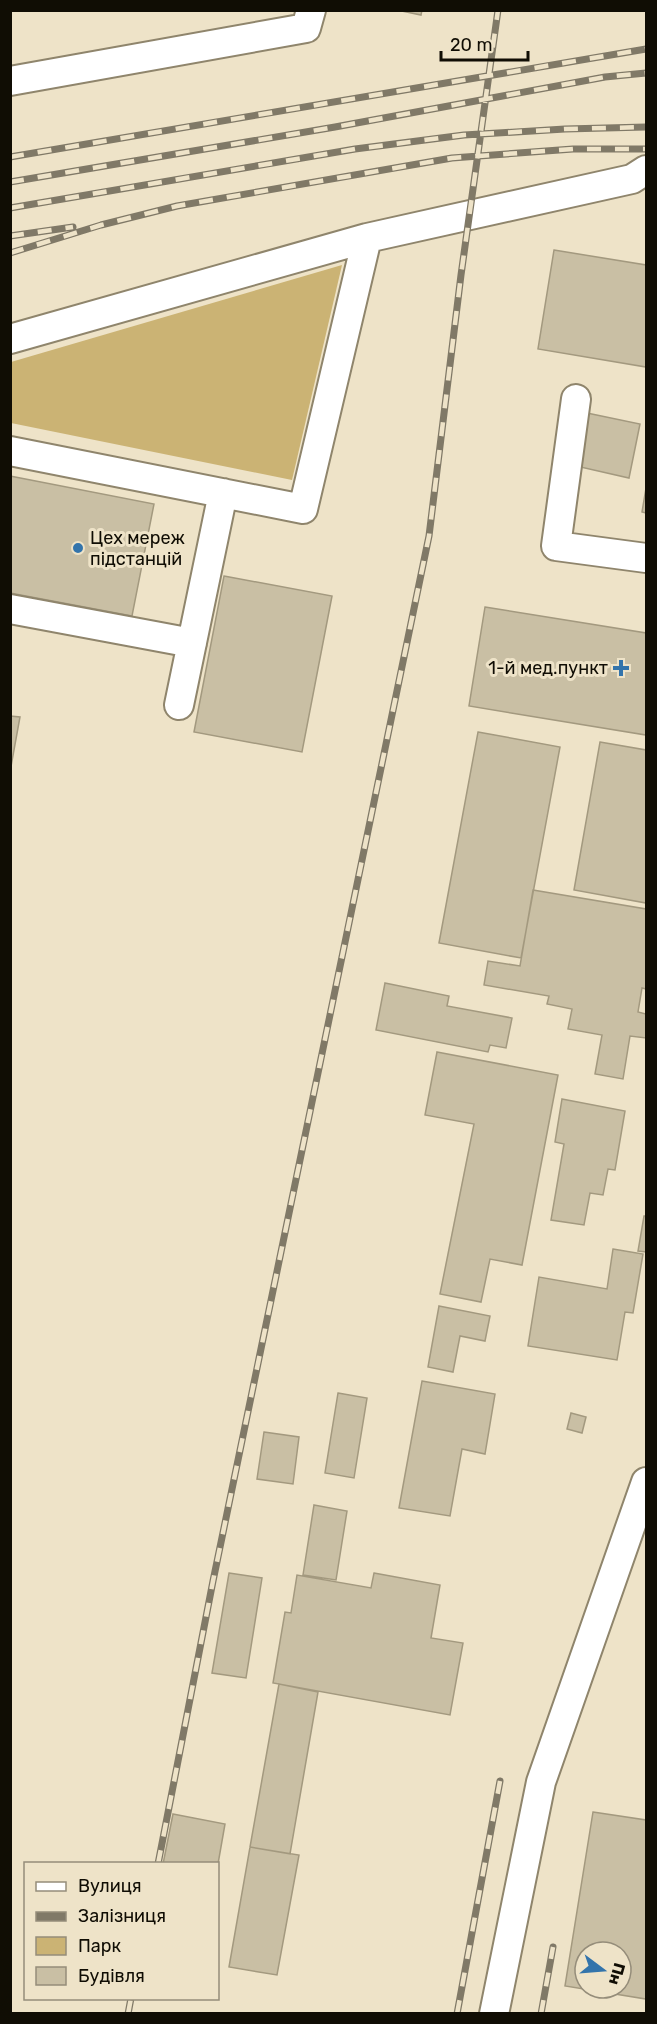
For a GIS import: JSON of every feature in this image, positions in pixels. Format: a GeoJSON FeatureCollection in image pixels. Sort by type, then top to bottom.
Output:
{"type":"FeatureCollection","features":[{"type":"Feature","properties":{"kind":"lane"},"geometry":{"type":"LineString","coordinates":[[10,81],[306,28],[311,10]]}},
{"type":"Feature","properties":{"kind":"lane"},"geometry":{"type":"LineString","coordinates":[[10,339],[367,238],[642,181]]}},
{"type":"Feature","properties":{"kind":"lane"},"geometry":{"type":"LineString","coordinates":[[10,451],[303,509],[367,238]]}},
{"type":"Feature","properties":{"kind":"lane"},"geometry":{"type":"LineString","coordinates":[[576,399],[556,546],[646,558]]}},
{"type":"Feature","properties":{"kind":"lane"},"geometry":{"type":"LineString","coordinates":[[179,705],[223,493]]}},
{"type":"Feature","properties":{"kind":"lane"},"geometry":{"type":"LineString","coordinates":[[10,609],[192,643]]}},
{"type":"Feature","properties":{"kind":"lane"},"geometry":{"type":"LineString","coordinates":[[494,2013],[540,1782],[646,1482]]}},
{"type":"Feature","properties":{"kind":"green space"},"geometry":{"type":"Polygon","coordinates":[[[342,265],[292,480],[11,423],[11,362],[342,265]]]}},
{"type":"Feature","properties":{"kind":"building"},"geometry":{"type":"Polygon","coordinates":[[[397,10],[422,10],[421,15],[397,10]]]}},
{"type":"Feature","properties":{"kind":"building"},"geometry":{"type":"Polygon","coordinates":[[[554,250],[646,265],[646,367],[538,349],[554,250]]]}},
{"type":"Feature","properties":{"kind":"building"},"geometry":{"type":"Polygon","coordinates":[[[587,413],[640,424],[629,478],[576,466],[587,413]]]}},
{"type":"Feature","properties":{"kind":"building","name":"Цех мереж підстанцій"},"geometry":{"type":"Polygon","coordinates":[[[10,476],[154,504],[132,616],[10,593],[10,476]]]}},
{"type":"Feature","properties":{"kind":"building"},"geometry":{"type":"Polygon","coordinates":[[[646,488],[646,513],[642,512],[646,488]]]}},
{"type":"Feature","properties":{"kind":"building"},"geometry":{"type":"Polygon","coordinates":[[[224,576],[332,596],[302,752],[194,732],[224,576]]]}},
{"type":"Feature","properties":{"kind":"building"},"geometry":{"type":"Polygon","coordinates":[[[485,607],[646,633],[646,735],[469,706],[485,607]]]}},
{"type":"Feature","properties":{"kind":"building"},"geometry":{"type":"Polygon","coordinates":[[[10,716],[20,717],[10,772],[10,716]]]}},
{"type":"Feature","properties":{"kind":"building"},"geometry":{"type":"Polygon","coordinates":[[[478,732],[560,747],[521,958],[439,943],[478,732]]]}},
{"type":"Feature","properties":{"kind":"building"},"geometry":{"type":"Polygon","coordinates":[[[600,742],[646,750],[646,903],[574,890],[600,742]]]}},
{"type":"Feature","properties":{"kind":"building"},"geometry":{"type":"Polygon","coordinates":[[[533,890],[646,909],[646,989],[642,988],[638,1012],[646,1014],[646,1038],[630,1036],[623,1079],[595,1074],[602,1035],[568,1029],[572,1009],[547,1004],[549,996],[484,985],[488,961],[520,966],[533,890]]]}},
{"type":"Feature","properties":{"kind":"building"},"geometry":{"type":"Polygon","coordinates":[[[385,983],[449,996],[447,1006],[512,1018],[506,1048],[490,1045],[488,1052],[376,1030],[385,983]]]}},
{"type":"Feature","properties":{"kind":"building"},"geometry":{"type":"Polygon","coordinates":[[[437,1052],[558,1075],[522,1265],[490,1259],[481,1302],[440,1294],[474,1124],[425,1115],[437,1052]]]}},
{"type":"Feature","properties":{"kind":"building"},"geometry":{"type":"Polygon","coordinates":[[[562,1099],[625,1111],[615,1170],[608,1169],[603,1195],[590,1193],[584,1225],[551,1220],[564,1144],[555,1142],[562,1099]]]}},
{"type":"Feature","properties":{"kind":"building"},"geometry":{"type":"Polygon","coordinates":[[[644,1216],[646,1216],[646,1252],[638,1251],[644,1216]]]}},
{"type":"Feature","properties":{"kind":"building"},"geometry":{"type":"Polygon","coordinates":[[[613,1249],[643,1254],[633,1313],[625,1312],[617,1360],[528,1346],[539,1277],[607,1289],[613,1249]]]}},
{"type":"Feature","properties":{"kind":"building"},"geometry":{"type":"Polygon","coordinates":[[[439,1306],[490,1316],[485,1341],[460,1336],[453,1372],[428,1367],[439,1306]]]}},
{"type":"Feature","properties":{"kind":"building"},"geometry":{"type":"Polygon","coordinates":[[[422,1381],[495,1394],[485,1454],[462,1449],[450,1516],[399,1508],[422,1381]]]}},
{"type":"Feature","properties":{"kind":"building"},"geometry":{"type":"Polygon","coordinates":[[[338,1393],[367,1398],[354,1478],[325,1473],[338,1393]]]}},
{"type":"Feature","properties":{"kind":"building"},"geometry":{"type":"Polygon","coordinates":[[[571,1413],[586,1417],[582,1433],[567,1429],[571,1413]]]}},
{"type":"Feature","properties":{"kind":"building"},"geometry":{"type":"Polygon","coordinates":[[[264,1432],[299,1437],[293,1484],[257,1479],[264,1432]]]}},
{"type":"Feature","properties":{"kind":"building"},"geometry":{"type":"Polygon","coordinates":[[[314,1505],[347,1511],[336,1580],[303,1575],[314,1505]]]}},
{"type":"Feature","properties":{"kind":"building"},"geometry":{"type":"Polygon","coordinates":[[[229,1573],[262,1578],[246,1678],[212,1673],[229,1573]]]}},
{"type":"Feature","properties":{"kind":"building"},"geometry":{"type":"Polygon","coordinates":[[[374,1573],[440,1585],[431,1638],[463,1643],[450,1715],[273,1683],[285,1612],[291,1613],[297,1575],[371,1588],[374,1573]]]}},
{"type":"Feature","properties":{"kind":"building"},"geometry":{"type":"Polygon","coordinates":[[[279,1684],[318,1692],[290,1854],[250,1847],[279,1684]]]}},
{"type":"Feature","properties":{"kind":"building"},"geometry":{"type":"Polygon","coordinates":[[[593,1812],[646,1820],[646,1999],[633,1997],[633,1940],[573,1940],[573,1987],[565,1986],[593,1812]]]}},
{"type":"Feature","properties":{"kind":"building"},"geometry":{"type":"Polygon","coordinates":[[[173,1814],[225,1824],[218,1862],[163,1862],[173,1814]]]}},
{"type":"Feature","properties":{"kind":"building"},"geometry":{"type":"Polygon","coordinates":[[[250,1847],[299,1855],[277,1975],[229,1967],[250,1847]]]}},
{"type":"Feature","properties":{"kind":"railway"},"geometry":{"type":"LineString","coordinates":[[158,1862],[213,1581],[429,536],[461,275],[498,10]]}},
{"type":"Feature","properties":{"kind":"railway"},"geometry":{"type":"LineString","coordinates":[[10,157],[646,49]]}},
{"type":"Feature","properties":{"kind":"railway"},"geometry":{"type":"LineString","coordinates":[[10,182],[335,127],[605,77],[646,73]]}},
{"type":"Feature","properties":{"kind":"railway"},"geometry":{"type":"LineString","coordinates":[[10,208],[355,149],[464,135],[646,127]]}},
{"type":"Feature","properties":{"kind":"railway"},"geometry":{"type":"LineString","coordinates":[[10,253],[101,225],[177,206],[452,158],[573,149],[646,149]]}},
{"type":"Feature","properties":{"kind":"railway"},"geometry":{"type":"LineString","coordinates":[[10,236],[73,227]]}},
{"type":"Feature","properties":{"kind":"railway"},"geometry":{"type":"LineString","coordinates":[[457,2014],[500,1781]]}},
{"type":"Feature","properties":{"kind":"railway"},"geometry":{"type":"LineString","coordinates":[[541,2014],[553,1947]]}},
{"type":"Feature","properties":{"kind":"railway"},"geometry":{"type":"LineString","coordinates":[[128,2014],[131,2000]]}},
{"type":"Feature","properties":{"kind":"place","name":"Цех мереж підстанцій"},"geometry":{"type":"Point","coordinates":[78,548]}},
{"type":"Feature","properties":{"kind":"place","name":"1-й мед.пункт"},"geometry":{"type":"Point","coordinates":[621,668]}}]}
